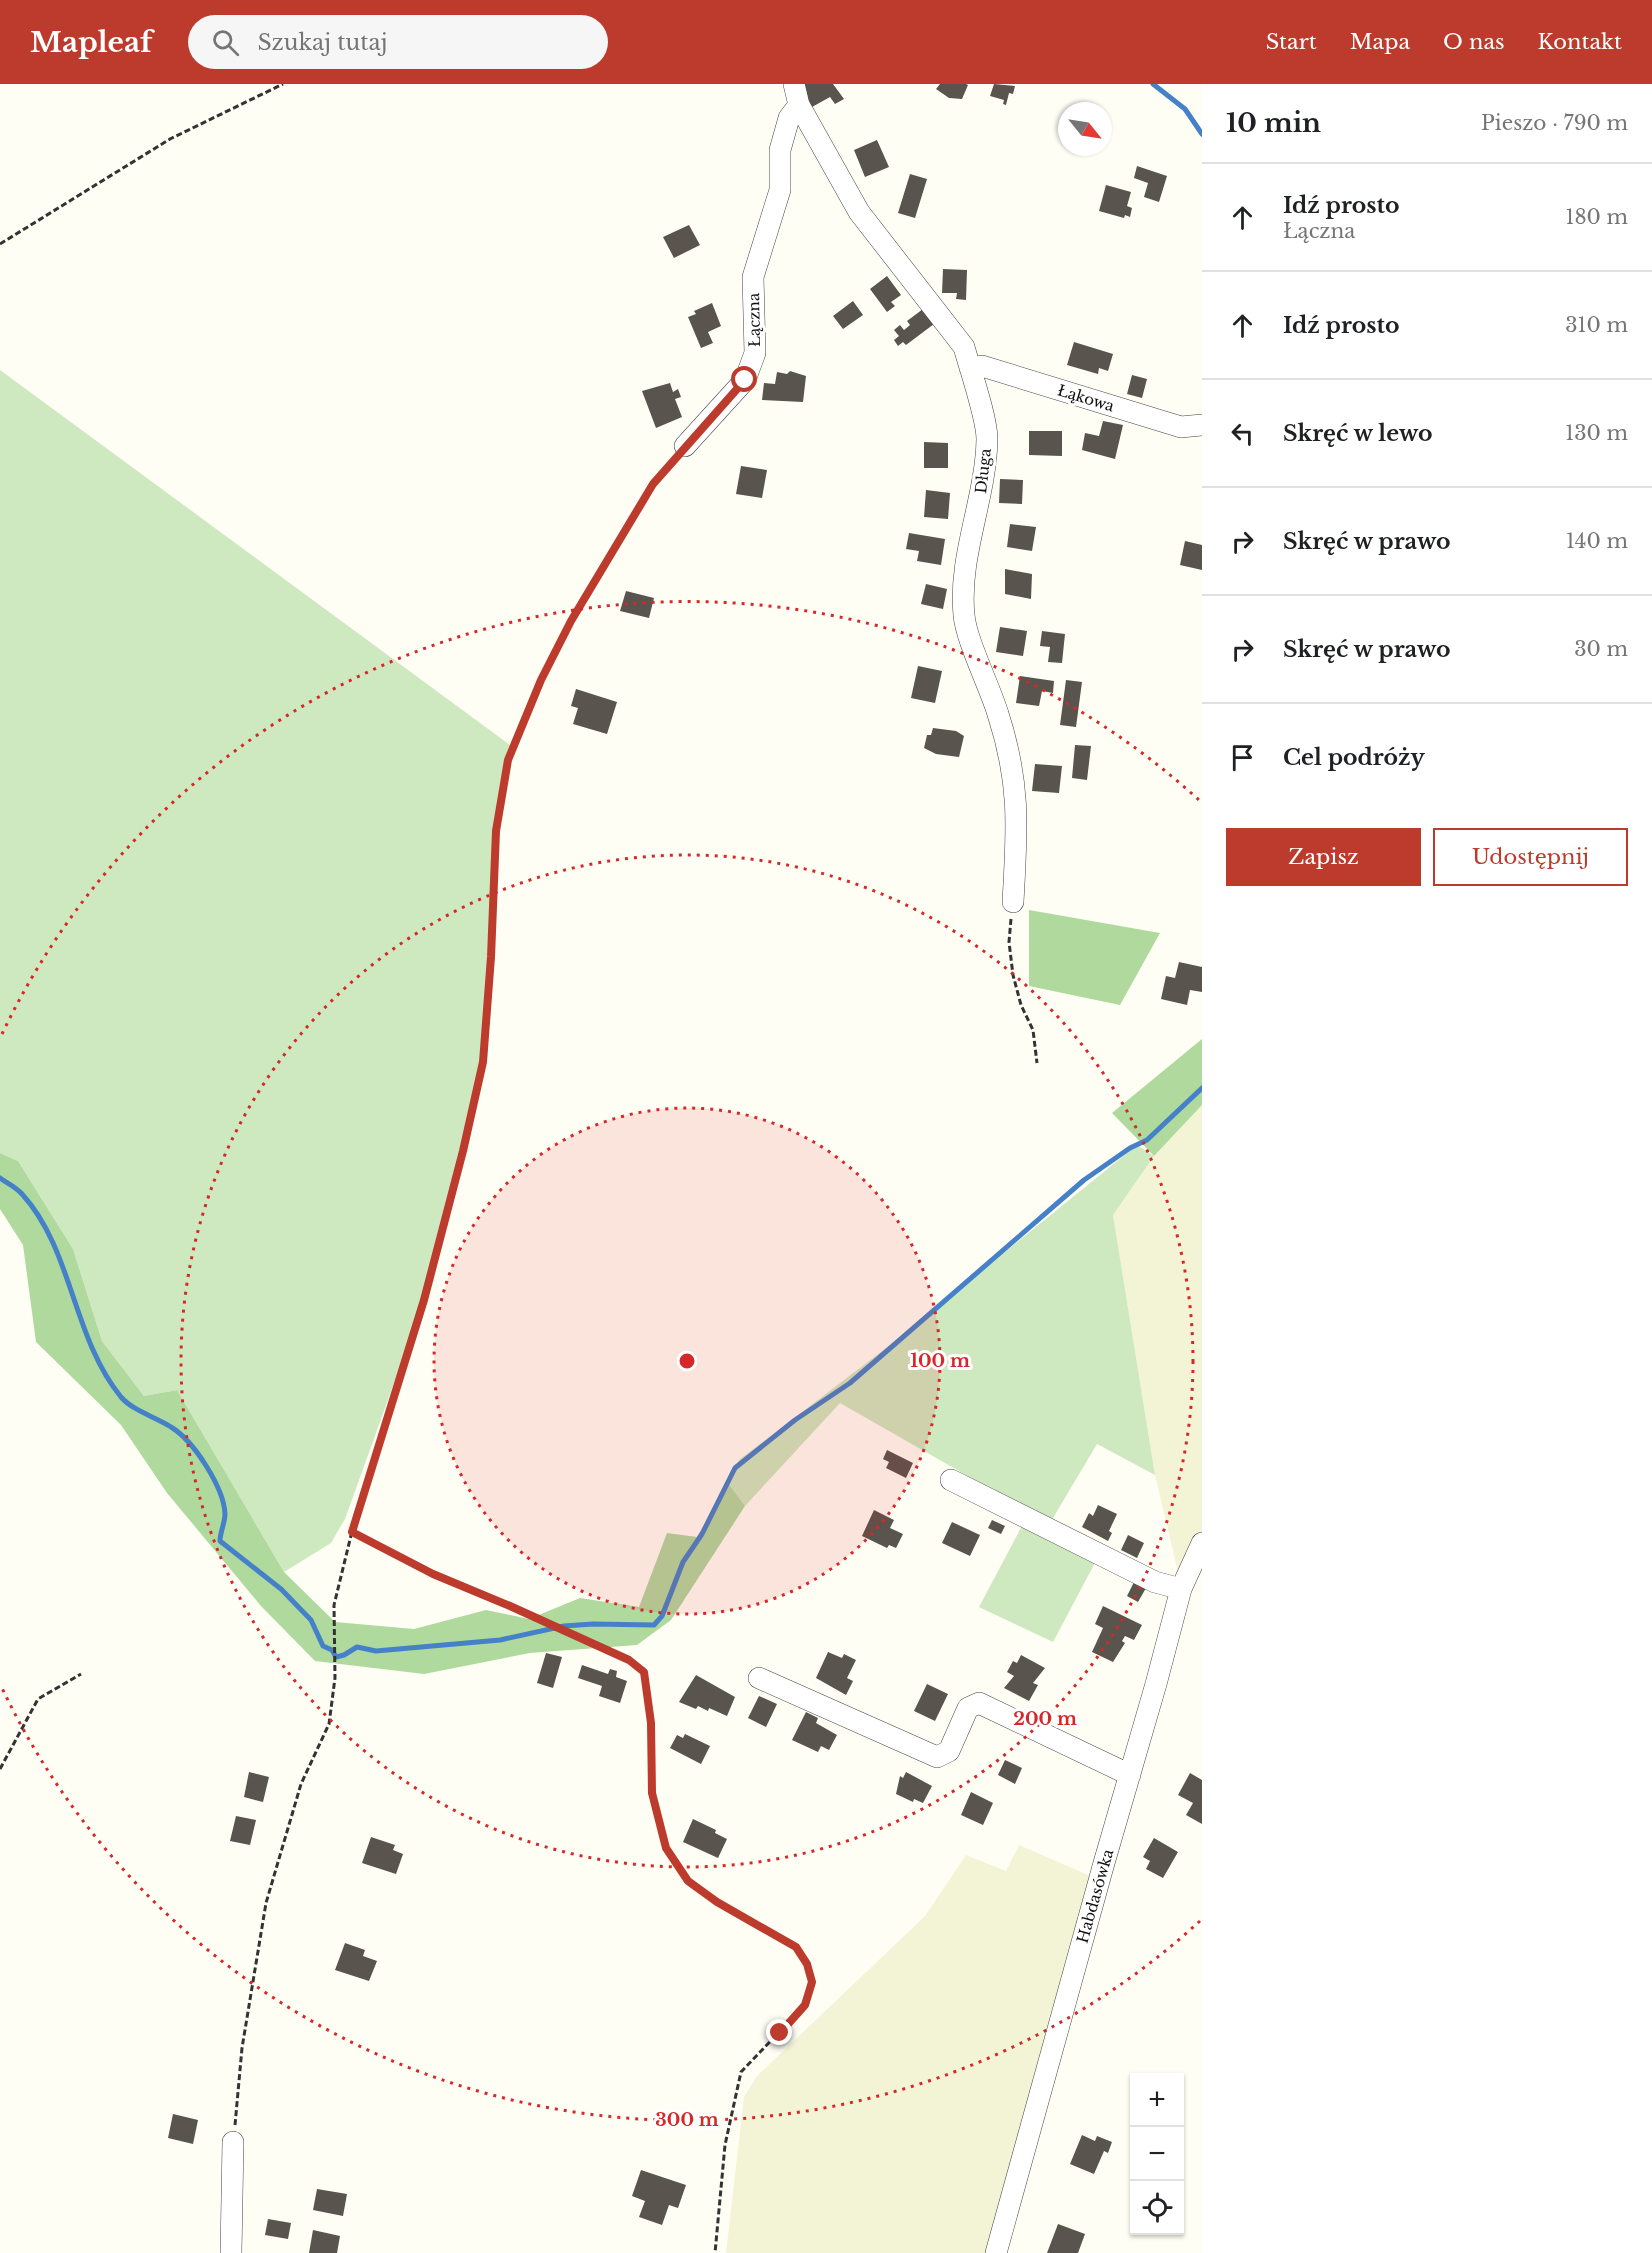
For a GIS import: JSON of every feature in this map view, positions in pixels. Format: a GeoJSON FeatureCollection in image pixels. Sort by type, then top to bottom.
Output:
{"type":"FeatureCollection","features":[{"type":"Feature","properties":{"kind":"street","name":"Długa"},"geometry":{"type":"LineString","coordinates":[[794,84],[799,105],[859,212],[964,347],[970,368],[987,438],[980,506],[963,581],[964,618],[998,714],[1013,768],[1018,819],[1012,902]]}},
{"type":"Feature","properties":{"kind":"street","name":"Łączna"},"geometry":{"type":"LineString","coordinates":[[685,446],[745,380],[755,353],[753,277],[780,190],[780,150],[789,118],[799,105]]}},
{"type":"Feature","properties":{"kind":"street","name":"Łąkowa"},"geometry":{"type":"LineString","coordinates":[[970,368],[982,366],[1181,427],[1202,425]]}},
{"type":"Feature","properties":{"kind":"street"},"geometry":{"type":"LineString","coordinates":[[951,1480],[1155,1582],[1181,1589]]}},
{"type":"Feature","properties":{"kind":"street","name":"Habdasówka"},"geometry":{"type":"LineString","coordinates":[[996,2253],[1181,1589],[1202,1543]]}},
{"type":"Feature","properties":{"kind":"street"},"geometry":{"type":"LineString","coordinates":[[759,1678],[937,1757],[949,1751],[968,1708],[979,1703],[1130,1775]]}},
{"type":"Feature","properties":{"kind":"street"},"geometry":{"type":"LineString","coordinates":[[231,2253],[233,2142]]}},
{"type":"Feature","properties":{"kind":"path"},"geometry":{"type":"LineString","coordinates":[[0,244],[170,139],[283,84]]}},
{"type":"Feature","properties":{"kind":"path"},"geometry":{"type":"LineString","coordinates":[[233,2142],[242,2048],[266,1904],[301,1784],[329,1724],[335,1678],[334,1605],[352,1532],[424,1300],[463,1151],[483,1062],[491,957],[496,831],[508,760],[541,680],[571,621],[653,484],[685,446]]}},
{"type":"Feature","properties":{"kind":"path"},"geometry":{"type":"LineString","coordinates":[[1012,902],[1010,942],[1013,975],[1021,1005],[1033,1030],[1037,1063]]}},
{"type":"Feature","properties":{"kind":"path"},"geometry":{"type":"LineString","coordinates":[[352,1532],[433,1574],[629,1660],[644,1672],[651,1723],[652,1793],[666,1848],[688,1881],[717,1902],[796,1947],[807,1964],[812,1982],[805,2005],[741,2072],[724,2145],[715,2253]]}},
{"type":"Feature","properties":{"kind":"path"},"geometry":{"type":"LineString","coordinates":[[0,1769],[38,1699],[81,1674]]}},
{"type":"Feature","properties":{"kind":"green space"},"geometry":{"type":"Polygon","coordinates":[[[0,370],[510,745],[496,831],[491,957],[483,1062],[424,1300],[345,1519],[331,1543],[284,1572],[177,1390],[144,1396],[102,1341],[73,1249],[18,1161],[0,1153],[0,370]]]}},
{"type":"Feature","properties":{"kind":"green space"},"geometry":{"type":"Polygon","coordinates":[[[1029,910],[1160,933],[1120,1005],[1029,986],[1029,910]]]}},
{"type":"Feature","properties":{"kind":"green space"},"geometry":{"type":"Polygon","coordinates":[[[1202,1039],[1202,1105],[1154,1156],[1112,1113],[1202,1039]]]}},
{"type":"Feature","properties":{"kind":"green space"},"geometry":{"type":"Polygon","coordinates":[[[1202,1105],[1202,1543],[1178,1572],[1155,1475],[1113,1215],[1154,1156],[1202,1105]]]}},
{"type":"Feature","properties":{"kind":"green space"},"geometry":{"type":"Polygon","coordinates":[[[1137,1145],[1154,1156],[1113,1215],[1155,1475],[1097,1444],[1050,1523],[840,1403],[745,1506],[728,1483],[739,1460],[890,1345],[1137,1145]]]}},
{"type":"Feature","properties":{"kind":"green space"},"geometry":{"type":"Polygon","coordinates":[[[0,1153],[18,1161],[73,1249],[102,1341],[144,1396],[177,1390],[284,1572],[335,1622],[414,1629],[486,1610],[529,1619],[580,1598],[639,1607],[667,1533],[697,1537],[728,1483],[745,1506],[671,1620],[637,1645],[530,1653],[424,1674],[315,1661],[261,1606],[167,1493],[121,1425],[36,1342],[23,1245],[0,1209],[0,1153]]]}},
{"type":"Feature","properties":{"kind":"green space"},"geometry":{"type":"Polygon","coordinates":[[[1023,1524],[1097,1559],[1053,1642],[979,1607],[1023,1524]]]}},
{"type":"Feature","properties":{"kind":"green space"},"geometry":{"type":"Polygon","coordinates":[[[1019,1845],[1095,1878],[995,2253],[726,2253],[744,2097],[757,2076],[925,1916],[966,1855],[1006,1871],[1019,1845]]]}},
{"type":"Feature","properties":{"kind":"building"},"geometry":{"type":"Polygon","coordinates":[[[799,84],[833,84],[844,99],[835,104],[830,97],[812,107],[799,84]]]}},
{"type":"Feature","properties":{"kind":"building"},"geometry":{"type":"Polygon","coordinates":[[[940,84],[968,85],[962,99],[949,98],[936,89],[940,84]]]}},
{"type":"Feature","properties":{"kind":"building"},"geometry":{"type":"Polygon","coordinates":[[[994,84],[1015,86],[1013,94],[1009,93],[1006,105],[1003,104],[1004,100],[990,96],[994,84]]]}},
{"type":"Feature","properties":{"kind":"building"},"geometry":{"type":"Polygon","coordinates":[[[877,140],[889,167],[865,177],[854,150],[877,140]]]}},
{"type":"Feature","properties":{"kind":"building"},"geometry":{"type":"Polygon","coordinates":[[[1137,166],[1167,176],[1159,202],[1144,197],[1148,183],[1134,178],[1137,166]]]}},
{"type":"Feature","properties":{"kind":"building"},"geometry":{"type":"Polygon","coordinates":[[[910,174],[927,179],[915,218],[898,213],[910,174]]]}},
{"type":"Feature","properties":{"kind":"building"},"geometry":{"type":"Polygon","coordinates":[[[1106,185],[1131,192],[1127,206],[1132,208],[1130,217],[1125,215],[1124,218],[1099,211],[1106,185]]]}},
{"type":"Feature","properties":{"kind":"building"},"geometry":{"type":"Polygon","coordinates":[[[689,225],[700,245],[674,258],[663,237],[689,225]]]}},
{"type":"Feature","properties":{"kind":"building"},"geometry":{"type":"Polygon","coordinates":[[[943,269],[967,270],[966,300],[956,299],[957,293],[942,293],[943,269]]]}},
{"type":"Feature","properties":{"kind":"building"},"geometry":{"type":"Polygon","coordinates":[[[887,276],[901,295],[891,302],[895,306],[887,312],[870,289],[887,276]]]}},
{"type":"Feature","properties":{"kind":"building"},"geometry":{"type":"Polygon","coordinates":[[[853,301],[863,315],[843,329],[833,316],[853,301]]]}},
{"type":"Feature","properties":{"kind":"building"},"geometry":{"type":"Polygon","coordinates":[[[712,303],[721,326],[708,332],[713,343],[701,348],[688,317],[696,314],[694,311],[712,303]]]}},
{"type":"Feature","properties":{"kind":"building"},"geometry":{"type":"Polygon","coordinates":[[[923,309],[934,324],[906,345],[903,342],[898,346],[894,340],[899,336],[894,330],[900,325],[904,330],[910,325],[907,321],[923,309]]]}},
{"type":"Feature","properties":{"kind":"building"},"geometry":{"type":"Polygon","coordinates":[[[1074,342],[1113,354],[1108,371],[1099,368],[1098,374],[1067,365],[1074,342]]]}},
{"type":"Feature","properties":{"kind":"building"},"geometry":{"type":"Polygon","coordinates":[[[790,371],[806,376],[803,402],[762,400],[764,383],[775,384],[777,372],[787,374],[790,371]]]}},
{"type":"Feature","properties":{"kind":"building"},"geometry":{"type":"Polygon","coordinates":[[[1132,375],[1147,379],[1142,398],[1127,394],[1132,375]]]}},
{"type":"Feature","properties":{"kind":"building"},"geometry":{"type":"Polygon","coordinates":[[[670,383],[673,392],[678,389],[681,397],[675,399],[682,417],[656,428],[642,391],[670,383]]]}},
{"type":"Feature","properties":{"kind":"building"},"geometry":{"type":"Polygon","coordinates":[[[1103,421],[1123,425],[1115,459],[1082,450],[1085,433],[1099,436],[1103,421]]]}},
{"type":"Feature","properties":{"kind":"building"},"geometry":{"type":"Polygon","coordinates":[[[1029,431],[1062,431],[1062,456],[1029,455],[1029,431]]]}},
{"type":"Feature","properties":{"kind":"building"},"geometry":{"type":"Polygon","coordinates":[[[924,442],[948,443],[948,468],[924,468],[924,442]]]}},
{"type":"Feature","properties":{"kind":"building"},"geometry":{"type":"Polygon","coordinates":[[[741,466],[767,470],[762,498],[736,494],[741,466]]]}},
{"type":"Feature","properties":{"kind":"building"},"geometry":{"type":"Polygon","coordinates":[[[1000,479],[1023,480],[1022,504],[999,503],[1000,479]]]}},
{"type":"Feature","properties":{"kind":"building"},"geometry":{"type":"Polygon","coordinates":[[[926,490],[950,493],[948,519],[924,517],[926,490]]]}},
{"type":"Feature","properties":{"kind":"building"},"geometry":{"type":"Polygon","coordinates":[[[1010,524],[1036,527],[1032,551],[1007,547],[1010,524]]]}},
{"type":"Feature","properties":{"kind":"building"},"geometry":{"type":"Polygon","coordinates":[[[909,533],[945,539],[941,565],[917,561],[919,551],[906,549],[909,533]]]}},
{"type":"Feature","properties":{"kind":"building"},"geometry":{"type":"Polygon","coordinates":[[[1185,541],[1202,545],[1202,570],[1180,565],[1185,541]]]}},
{"type":"Feature","properties":{"kind":"building"},"geometry":{"type":"Polygon","coordinates":[[[1005,569],[1032,574],[1031,599],[1005,594],[1005,569]]]}},
{"type":"Feature","properties":{"kind":"building"},"geometry":{"type":"Polygon","coordinates":[[[926,584],[947,589],[943,609],[921,604],[926,584]]]}},
{"type":"Feature","properties":{"kind":"building"},"geometry":{"type":"Polygon","coordinates":[[[626,591],[654,598],[649,618],[620,611],[626,591]]]}},
{"type":"Feature","properties":{"kind":"building"},"geometry":{"type":"Polygon","coordinates":[[[1000,627],[1027,631],[1023,656],[996,652],[1000,627]]]}},
{"type":"Feature","properties":{"kind":"building"},"geometry":{"type":"Polygon","coordinates":[[[1042,631],[1065,634],[1062,663],[1048,662],[1050,647],[1040,646],[1042,631]]]}},
{"type":"Feature","properties":{"kind":"building"},"geometry":{"type":"Polygon","coordinates":[[[918,666],[942,671],[935,703],[911,698],[918,666]]]}},
{"type":"Feature","properties":{"kind":"building"},"geometry":{"type":"Polygon","coordinates":[[[1020,676],[1054,681],[1053,693],[1042,691],[1039,706],[1016,703],[1020,676]]]}},
{"type":"Feature","properties":{"kind":"building"},"geometry":{"type":"Polygon","coordinates":[[[1066,680],[1082,682],[1076,727],[1060,725],[1066,680]]]}},
{"type":"Feature","properties":{"kind":"building"},"geometry":{"type":"Polygon","coordinates":[[[576,689],[617,702],[607,734],[573,724],[578,708],[571,706],[576,689]]]}},
{"type":"Feature","properties":{"kind":"building"},"geometry":{"type":"Polygon","coordinates":[[[933,728],[956,731],[964,736],[959,757],[936,754],[924,748],[927,735],[931,735],[933,728]]]}},
{"type":"Feature","properties":{"kind":"building"},"geometry":{"type":"Polygon","coordinates":[[[1075,745],[1091,746],[1087,780],[1072,778],[1075,745]]]}},
{"type":"Feature","properties":{"kind":"building"},"geometry":{"type":"Polygon","coordinates":[[[1035,764],[1062,766],[1059,793],[1032,791],[1035,764]]]}},
{"type":"Feature","properties":{"kind":"building"},"geometry":{"type":"Polygon","coordinates":[[[1179,962],[1202,967],[1202,992],[1190,990],[1187,1005],[1161,999],[1166,976],[1175,978],[1179,962]]]}},
{"type":"Feature","properties":{"kind":"building"},"geometry":{"type":"Polygon","coordinates":[[[887,1450],[913,1463],[906,1478],[886,1468],[889,1462],[883,1459],[887,1450]]]}},
{"type":"Feature","properties":{"kind":"building"},"geometry":{"type":"Polygon","coordinates":[[[1098,1505],[1117,1514],[1109,1531],[1112,1533],[1108,1541],[1082,1527],[1089,1513],[1093,1516],[1098,1505]]]}},
{"type":"Feature","properties":{"kind":"building"},"geometry":{"type":"Polygon","coordinates":[[[874,1510],[894,1520],[890,1528],[903,1534],[896,1548],[889,1545],[887,1548],[862,1536],[874,1510]]]}},
{"type":"Feature","properties":{"kind":"building"},"geometry":{"type":"Polygon","coordinates":[[[992,1520],[1005,1526],[1001,1534],[988,1528],[992,1520]]]}},
{"type":"Feature","properties":{"kind":"building"},"geometry":{"type":"Polygon","coordinates":[[[952,1522],[980,1535],[970,1556],[942,1543],[952,1522]]]}},
{"type":"Feature","properties":{"kind":"building"},"geometry":{"type":"Polygon","coordinates":[[[1128,1535],[1144,1543],[1137,1558],[1121,1550],[1128,1535]]]}},
{"type":"Feature","properties":{"kind":"building"},"geometry":{"type":"Polygon","coordinates":[[[1134,1582],[1146,1588],[1138,1602],[1127,1596],[1134,1582]]]}},
{"type":"Feature","properties":{"kind":"building"},"geometry":{"type":"Polygon","coordinates":[[[1103,1606],[1142,1625],[1134,1640],[1125,1636],[1122,1641],[1125,1643],[1113,1662],[1092,1652],[1103,1628],[1095,1624],[1103,1606]]]}},
{"type":"Feature","properties":{"kind":"building"},"geometry":{"type":"Polygon","coordinates":[[[828,1652],[842,1658],[844,1654],[856,1660],[847,1678],[853,1681],[846,1695],[816,1678],[828,1652]]]}},
{"type":"Feature","properties":{"kind":"building"},"geometry":{"type":"Polygon","coordinates":[[[546,1653],[562,1657],[553,1688],[537,1683],[546,1653]]]}},
{"type":"Feature","properties":{"kind":"building"},"geometry":{"type":"Polygon","coordinates":[[[1021,1655],[1045,1668],[1033,1683],[1038,1685],[1029,1701],[1004,1688],[1014,1676],[1007,1672],[1013,1661],[1017,1663],[1021,1655]]]}},
{"type":"Feature","properties":{"kind":"building"},"geometry":{"type":"Polygon","coordinates":[[[582,1665],[608,1674],[610,1669],[617,1671],[616,1677],[627,1681],[620,1703],[599,1696],[602,1686],[578,1678],[582,1665]]]}},
{"type":"Feature","properties":{"kind":"building"},"geometry":{"type":"Polygon","coordinates":[[[696,1675],[735,1697],[727,1716],[709,1708],[708,1711],[698,1706],[696,1709],[679,1702],[696,1675]]]}},
{"type":"Feature","properties":{"kind":"building"},"geometry":{"type":"Polygon","coordinates":[[[927,1684],[948,1694],[935,1721],[914,1711],[927,1684]]]}},
{"type":"Feature","properties":{"kind":"building"},"geometry":{"type":"Polygon","coordinates":[[[759,1696],[777,1704],[766,1727],[748,1718],[759,1696]]]}},
{"type":"Feature","properties":{"kind":"building"},"geometry":{"type":"Polygon","coordinates":[[[806,1712],[818,1718],[816,1723],[837,1735],[829,1750],[821,1746],[818,1752],[792,1740],[806,1712]]]}},
{"type":"Feature","properties":{"kind":"building"},"geometry":{"type":"Polygon","coordinates":[[[685,1734],[710,1746],[701,1764],[670,1748],[677,1735],[683,1738],[685,1734]]]}},
{"type":"Feature","properties":{"kind":"building"},"geometry":{"type":"Polygon","coordinates":[[[1005,1760],[1022,1768],[1015,1784],[998,1775],[1005,1760]]]}},
{"type":"Feature","properties":{"kind":"building"},"geometry":{"type":"Polygon","coordinates":[[[249,1772],[269,1777],[263,1802],[244,1797],[249,1772]]]}},
{"type":"Feature","properties":{"kind":"building"},"geometry":{"type":"Polygon","coordinates":[[[906,1772],[932,1786],[923,1803],[914,1799],[913,1802],[896,1794],[900,1776],[903,1778],[906,1772]]]}},
{"type":"Feature","properties":{"kind":"building"},"geometry":{"type":"Polygon","coordinates":[[[1190,1773],[1202,1780],[1202,1824],[1186,1815],[1193,1803],[1178,1795],[1190,1773]]]}},
{"type":"Feature","properties":{"kind":"building"},"geometry":{"type":"Polygon","coordinates":[[[971,1792],[993,1803],[983,1825],[961,1815],[971,1792]]]}},
{"type":"Feature","properties":{"kind":"building"},"geometry":{"type":"Polygon","coordinates":[[[236,1816],[256,1820],[250,1845],[230,1841],[236,1816]]]}},
{"type":"Feature","properties":{"kind":"building"},"geometry":{"type":"Polygon","coordinates":[[[693,1819],[716,1830],[715,1833],[727,1839],[718,1858],[683,1842],[693,1819]]]}},
{"type":"Feature","properties":{"kind":"building"},"geometry":{"type":"Polygon","coordinates":[[[371,1837],[395,1845],[393,1850],[403,1854],[396,1874],[362,1863],[371,1837]]]}},
{"type":"Feature","properties":{"kind":"building"},"geometry":{"type":"Polygon","coordinates":[[[1154,1838],[1178,1852],[1163,1878],[1146,1869],[1150,1861],[1143,1857],[1154,1838]]]}},
{"type":"Feature","properties":{"kind":"building"},"geometry":{"type":"Polygon","coordinates":[[[345,1943],[365,1950],[363,1956],[377,1961],[369,1981],[335,1970],[345,1943]]]}},
{"type":"Feature","properties":{"kind":"building"},"geometry":{"type":"Polygon","coordinates":[[[173,2114],[198,2120],[193,2144],[168,2138],[173,2114]]]}},
{"type":"Feature","properties":{"kind":"building"},"geometry":{"type":"Polygon","coordinates":[[[1082,2135],[1095,2141],[1097,2136],[1112,2142],[1108,2153],[1104,2151],[1094,2174],[1070,2164],[1082,2135]]]}},
{"type":"Feature","properties":{"kind":"building"},"geometry":{"type":"Polygon","coordinates":[[[641,2170],[686,2185],[678,2208],[669,2205],[662,2225],[639,2217],[645,2201],[632,2196],[641,2170]]]}},
{"type":"Feature","properties":{"kind":"building"},"geometry":{"type":"Polygon","coordinates":[[[317,2189],[347,2194],[343,2216],[313,2210],[317,2189]]]}},
{"type":"Feature","properties":{"kind":"building"},"geometry":{"type":"Polygon","coordinates":[[[268,2219],[291,2223],[288,2239],[265,2235],[268,2219]]]}},
{"type":"Feature","properties":{"kind":"building"},"geometry":{"type":"Polygon","coordinates":[[[1058,2224],[1085,2234],[1078,2253],[1047,2253],[1058,2224]]]}},
{"type":"Feature","properties":{"kind":"building"},"geometry":{"type":"Polygon","coordinates":[[[313,2230],[340,2236],[337,2253],[309,2253],[313,2230]]]}},
{"type":"Feature","properties":{"kind":"waterway"},"geometry":{"type":"LineString","coordinates":[[1153,84],[1185,109],[1202,134]]}},
{"type":"Feature","properties":{"kind":"waterway"},"geometry":{"type":"LineString","coordinates":[[0,1178],[20,1192],[39,1216],[63,1267],[92,1348],[121,1397],[180,1434],[198,1454],[214,1479],[225,1514],[220,1541],[281,1589],[311,1620],[323,1646],[332,1650],[336,1657],[357,1647],[376,1651],[500,1640],[564,1626],[654,1625],[662,1616],[683,1562],[702,1534],[735,1468],[795,1420],[850,1383],[1084,1180],[1130,1148],[1147,1140],[1202,1088]]}},
{"type":"Feature","properties":{"kind":"route"},"geometry":{"type":"LineString","coordinates":[[745,380],[653,484],[571,621],[541,680],[508,760],[496,831],[491,957],[483,1062],[463,1151],[424,1300],[352,1532],[433,1574],[629,1660],[644,1672],[651,1723],[652,1793],[666,1848],[688,1881],[717,1902],[796,1947],[807,1964],[812,1982],[805,2005],[780,2033]]}}]}
